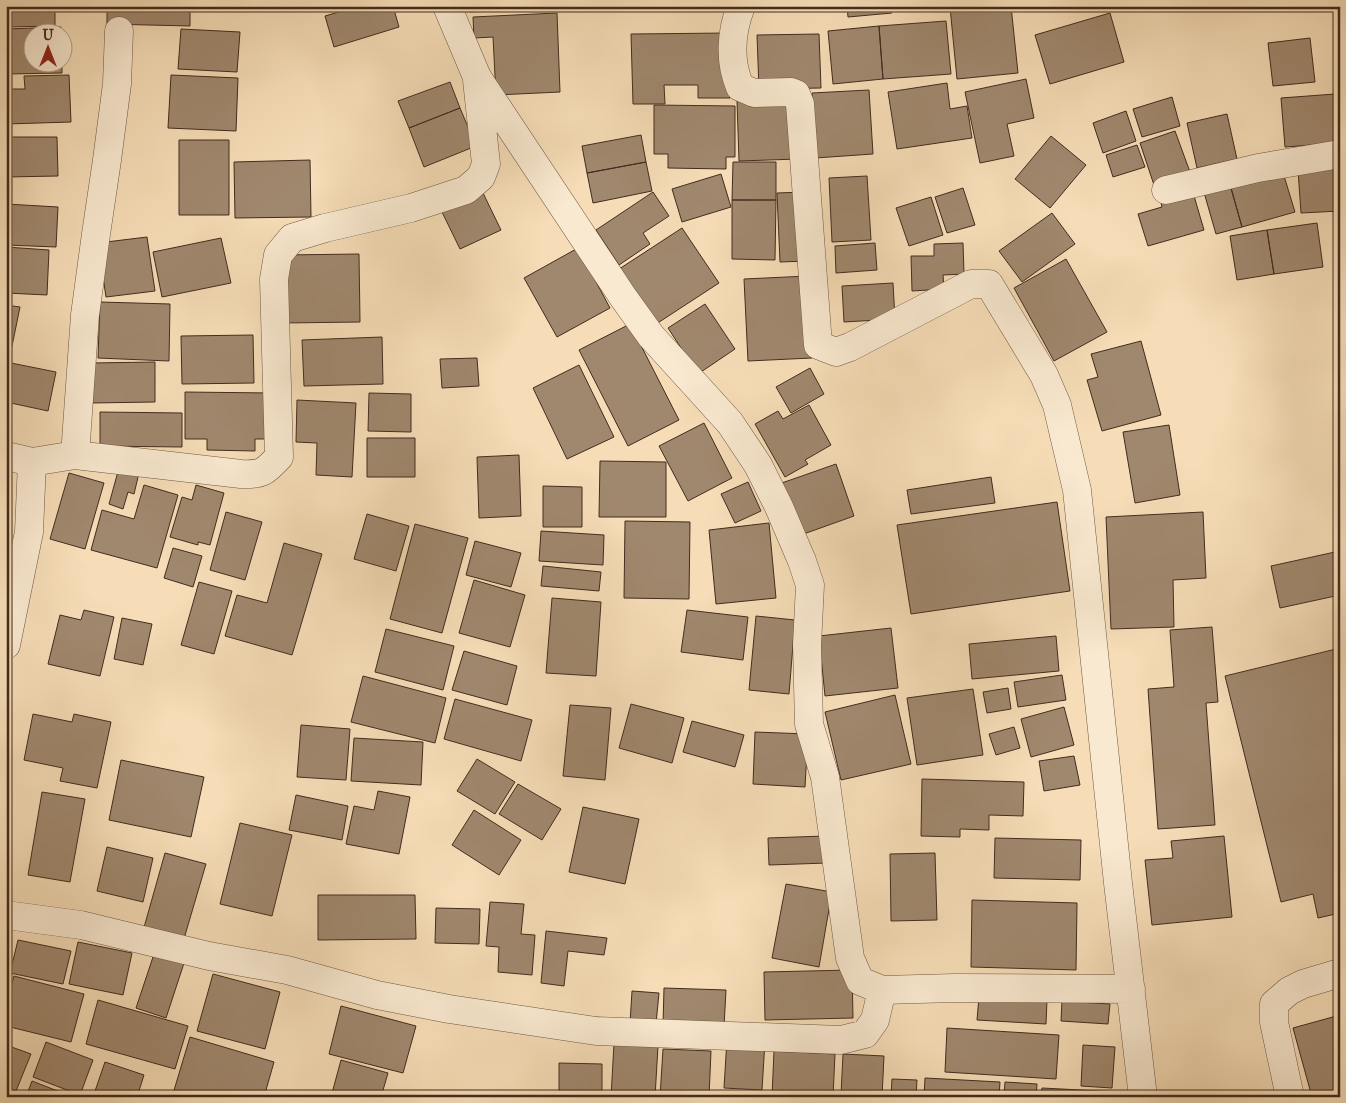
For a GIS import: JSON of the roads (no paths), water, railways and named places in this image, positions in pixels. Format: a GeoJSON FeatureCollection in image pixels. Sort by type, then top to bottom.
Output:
{"type":"FeatureCollection","features":[{"type":"Feature","properties":{"kind":"street"},"geometry":{"type":"LineString","coordinates":[[447,6],[477,77],[651,336],[730,422],[758,465],[779,506],[810,585],[807,645],[809,724],[825,777],[850,958],[860,981],[882,990],[955,988],[1130,989]]}},
{"type":"Feature","properties":{"kind":"street"},"geometry":{"type":"LineString","coordinates":[[741,6],[732,41],[736,78],[740,87],[754,93],[791,92],[796,94],[800,104],[818,345],[836,352],[850,347],[971,284],[989,284],[1044,375],[1057,404],[1077,490],[1143,1097]]}},
{"type":"Feature","properties":{"kind":"street"},"geometry":{"type":"LineString","coordinates":[[75,455],[85,315],[108,160],[116,84],[119,31]]}},
{"type":"Feature","properties":{"kind":"street"},"geometry":{"type":"LineString","coordinates":[[6,645],[29,532],[19,459],[75,455],[241,474],[257,475],[266,471],[279,458],[274,279],[278,255],[292,238],[325,228],[412,208],[466,190],[481,177],[486,164],[477,77]]}},
{"type":"Feature","properties":{"kind":"street"},"geometry":{"type":"LineString","coordinates":[[1166,190],[1258,168],[1340,154]]}},
{"type":"Feature","properties":{"kind":"street"},"geometry":{"type":"LineString","coordinates":[[6,915],[81,925],[209,956],[287,970],[377,994],[449,1009],[596,1031],[841,1040],[865,1034],[875,1020],[882,990]]}},
{"type":"Feature","properties":{"kind":"street"},"geometry":{"type":"LineString","coordinates":[[1290,1097],[1274,1022],[1274,1004],[1289,991],[1303,984],[1340,974]]}}]}
